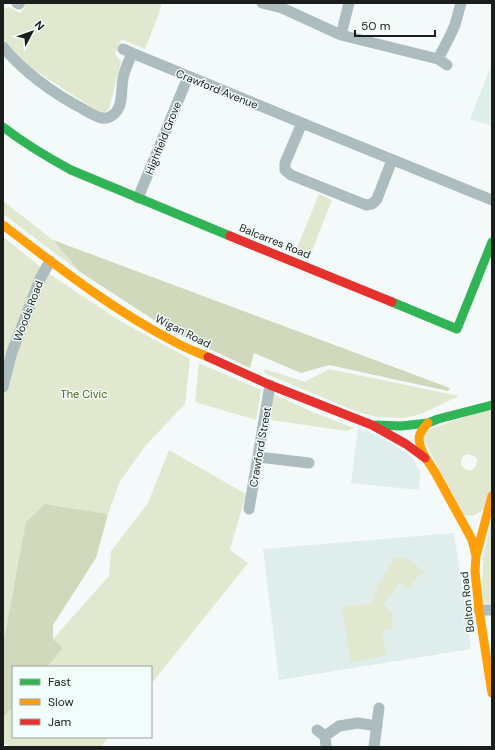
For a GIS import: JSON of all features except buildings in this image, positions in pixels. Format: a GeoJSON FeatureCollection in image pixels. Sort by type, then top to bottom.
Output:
{"type":"FeatureCollection","features":[{"type":"Feature","properties":{"kind":"main road","name":"Balcarres Road"},"geometry":{"type":"LineString","coordinates":[[3,127],[49,158],[71,170],[457,329],[492,242]]}},
{"type":"Feature","properties":{"kind":"main road","name":"Wigan Road"},"geometry":{"type":"LineString","coordinates":[[3,225],[106,301],[176,343],[270,385],[372,425],[406,444],[425,458]]}},
{"type":"Feature","properties":{"kind":"main road","name":"Wigan Road"},"geometry":{"type":"LineString","coordinates":[[372,425],[401,426],[428,423],[438,419],[490,406]]}},
{"type":"Feature","properties":{"kind":"main road"},"geometry":{"type":"LineString","coordinates":[[425,458],[419,438],[420,433],[428,423]]}},
{"type":"Feature","properties":{"kind":"main road","name":"Bolton Road"},"geometry":{"type":"LineString","coordinates":[[425,458],[435,472],[472,540],[476,556],[476,587],[492,694]]}},
{"type":"Feature","properties":{"kind":"main road"},"geometry":{"type":"LineString","coordinates":[[457,511],[464,515],[474,515],[483,510],[491,500]]}},
{"type":"Feature","properties":{"kind":"main road","name":"Bolton Road"},"geometry":{"type":"LineString","coordinates":[[476,556],[491,500]]}},
{"type":"Feature","properties":{"kind":"street"},"geometry":{"type":"LineString","coordinates":[[262,3],[282,8],[341,35],[443,62],[449,38],[455,25],[461,3]]}},
{"type":"Feature","properties":{"kind":"street"},"geometry":{"type":"LineString","coordinates":[[341,35],[349,3]]}},
{"type":"Feature","properties":{"kind":"street","name":"Crawford Avenue"},"geometry":{"type":"LineString","coordinates":[[3,47],[43,84],[72,104],[103,118],[110,117],[116,112],[120,102],[128,51],[302,124],[492,200]]}},
{"type":"Feature","properties":{"kind":"street","name":"Highfield Grove"},"geometry":{"type":"LineString","coordinates":[[138,198],[188,77]]}},
{"type":"Feature","properties":{"kind":"street"},"geometry":{"type":"LineString","coordinates":[[302,124],[285,163],[285,170],[291,175],[366,205],[372,204],[376,198],[392,160]]}},
{"type":"Feature","properties":{"kind":"street","name":"Woods Road"},"geometry":{"type":"LineString","coordinates":[[3,386],[12,352],[40,279],[50,261]]}},
{"type":"Feature","properties":{"kind":"street","name":"Crawford Street"},"geometry":{"type":"LineString","coordinates":[[249,509],[270,385]]}},
{"type":"Feature","properties":{"kind":"street"},"geometry":{"type":"LineString","coordinates":[[258,457],[309,463]]}},
{"type":"Feature","properties":{"kind":"street"},"geometry":{"type":"LineString","coordinates":[[479,610],[492,610]]}},
{"type":"Feature","properties":{"kind":"street"},"geometry":{"type":"LineString","coordinates":[[374,747],[379,708]]}},
{"type":"Feature","properties":{"kind":"street"},"geometry":{"type":"LineString","coordinates":[[323,738],[339,726],[358,723],[377,726]]}},
{"type":"Feature","properties":{"kind":"shaded area"},"geometry":{"type":"Polygon","coordinates":[[[492,63],[492,126],[470,119],[492,63]]]}},
{"type":"Feature","properties":{"kind":"shaded area"},"geometry":{"type":"Polygon","coordinates":[[[358,428],[379,436],[411,456],[420,471],[419,490],[351,483],[358,428]]]}},
{"type":"Feature","properties":{"kind":"shaded area"},"geometry":{"type":"Polygon","coordinates":[[[454,533],[471,649],[279,680],[263,549],[454,533]]]}},
{"type":"Feature","properties":{"kind":"green space"},"geometry":{"type":"Polygon","coordinates":[[[23,3],[162,3],[145,49],[121,39],[115,54],[121,62],[109,109],[102,114],[33,69],[3,39],[3,9],[9,7],[20,13],[25,8],[23,3]]]}},
{"type":"Feature","properties":{"kind":"green space"},"geometry":{"type":"Polygon","coordinates":[[[319,194],[332,200],[308,261],[294,255],[319,194]]]}},
{"type":"Feature","properties":{"kind":"green space"},"geometry":{"type":"Polygon","coordinates":[[[3,201],[53,240],[80,272],[3,214],[3,201]]]}},
{"type":"Feature","properties":{"kind":"green space","name":"The Civic"},"geometry":{"type":"Polygon","coordinates":[[[3,237],[51,275],[120,321],[190,359],[185,404],[146,445],[120,481],[108,514],[45,504],[3,646],[3,237]]]}},
{"type":"Feature","properties":{"kind":"green space"},"geometry":{"type":"Polygon","coordinates":[[[53,240],[450,388],[448,391],[329,365],[301,373],[254,353],[250,368],[171,331],[80,272],[53,240]]]}},
{"type":"Feature","properties":{"kind":"green space"},"geometry":{"type":"Polygon","coordinates":[[[199,363],[261,390],[256,420],[195,402],[199,363]]]}},
{"type":"Feature","properties":{"kind":"green space"},"geometry":{"type":"Polygon","coordinates":[[[265,369],[305,382],[329,369],[459,396],[421,414],[405,418],[376,417],[358,412],[264,373],[265,369]]]}},
{"type":"Feature","properties":{"kind":"green space"},"geometry":{"type":"Polygon","coordinates":[[[273,394],[354,428],[347,431],[271,420],[273,394]]]}},
{"type":"Feature","properties":{"kind":"green space"},"geometry":{"type":"Polygon","coordinates":[[[492,407],[492,496],[483,510],[470,516],[464,515],[420,433],[492,407]],[[468,454],[463,457],[461,464],[465,469],[469,470],[475,466],[477,459],[468,454]]]}},
{"type":"Feature","properties":{"kind":"green space"},"geometry":{"type":"Polygon","coordinates":[[[169,450],[246,494],[230,550],[248,563],[152,683],[152,666],[48,666],[63,648],[53,639],[109,576],[111,551],[148,503],[169,450]]]}},
{"type":"Feature","properties":{"kind":"green space"},"geometry":{"type":"Polygon","coordinates":[[[45,504],[108,514],[96,558],[53,625],[53,639],[63,648],[48,666],[12,666],[12,708],[3,718],[3,646],[26,522],[45,504]]]}},
{"type":"Feature","properties":{"kind":"green space"},"geometry":{"type":"Polygon","coordinates":[[[492,519],[492,604],[482,603],[483,559],[492,519]]]}},
{"type":"Feature","properties":{"kind":"green space"},"geometry":{"type":"Polygon","coordinates":[[[395,558],[408,558],[424,572],[422,575],[420,574],[408,589],[399,583],[383,605],[392,612],[392,629],[382,631],[386,655],[351,663],[342,607],[371,604],[378,585],[395,558]]]}},
{"type":"Feature","properties":{"kind":"green space"},"geometry":{"type":"Polygon","coordinates":[[[12,708],[12,738],[108,738],[101,747],[10,747],[3,742],[3,718],[12,708]]]}},
{"type":"Feature","properties":{"kind":"traffic: fast"},"geometry":{"type":"LineString","coordinates":[[3,127],[36,150],[71,170],[230,236]]}},
{"type":"Feature","properties":{"kind":"traffic: fast"},"geometry":{"type":"LineString","coordinates":[[392,302],[457,329],[492,242]]}},
{"type":"Feature","properties":{"kind":"traffic: fast"},"geometry":{"type":"LineString","coordinates":[[376,425],[401,426],[428,423],[492,405]]}},
{"type":"Feature","properties":{"kind":"traffic: slow"},"geometry":{"type":"LineString","coordinates":[[3,225],[108,302],[152,330],[208,357]]}},
{"type":"Feature","properties":{"kind":"traffic: slow"},"geometry":{"type":"LineString","coordinates":[[428,423],[422,430],[419,437],[421,449],[469,534],[476,556]]}},
{"type":"Feature","properties":{"kind":"traffic: slow"},"geometry":{"type":"LineString","coordinates":[[492,496],[476,556],[475,571],[479,610],[492,693]]}},
{"type":"Feature","properties":{"kind":"traffic: jam"},"geometry":{"type":"LineString","coordinates":[[230,236],[392,302]]}},
{"type":"Feature","properties":{"kind":"traffic: jam"},"geometry":{"type":"LineString","coordinates":[[208,357],[270,385],[372,425],[406,444],[425,458]]}}]}
